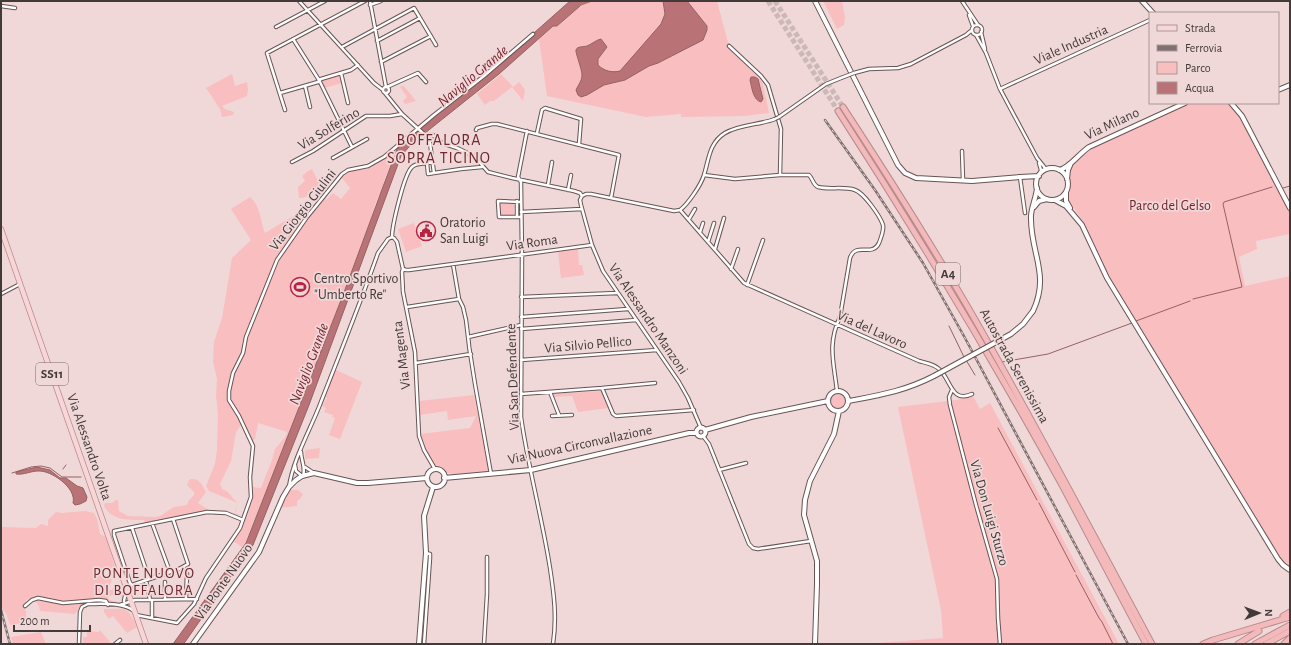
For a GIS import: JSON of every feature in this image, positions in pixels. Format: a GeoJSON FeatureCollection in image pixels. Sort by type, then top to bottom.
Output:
{"type":"FeatureCollection","features":[{"type":"Feature","properties":{"kind":"highway","name":"Autostrada Serenissima"},"geometry":{"type":"LineString","coordinates":[[843,107],[908,209],[973,316],[1065,482],[1152,644]]}},
{"type":"Feature","properties":{"kind":"highway","name":"Autostrada Serenissima"},"geometry":{"type":"LineString","coordinates":[[838,110],[931,258],[1008,389],[1146,644]]}},
{"type":"Feature","properties":{"kind":"highway"},"geometry":{"type":"LineString","coordinates":[[1283,616],[1290,612]]}},
{"type":"Feature","properties":{"kind":"highway"},"geometry":{"type":"LineString","coordinates":[[1203,644],[1290,617]]}},
{"type":"Feature","properties":{"kind":"highway"},"geometry":{"type":"LineString","coordinates":[[1255,644],[1290,624]]}},
{"type":"Feature","properties":{"kind":"highway"},"geometry":{"type":"LineString","coordinates":[[1235,644],[1240,643],[1259,631]]}},
{"type":"Feature","properties":{"kind":"highway"},"geometry":{"type":"LineString","coordinates":[[1266,644],[1290,631]]}},
{"type":"Feature","properties":{"kind":"highway"},"geometry":{"type":"LineString","coordinates":[[1284,644],[1290,638]]}},
{"type":"Feature","properties":{"kind":"main road","name":"Via Alessandro Volta"},"geometry":{"type":"LineString","coordinates":[[1,229],[119,558],[125,583],[136,614]]}},
{"type":"Feature","properties":{"kind":"main road","name":"SS11"},"geometry":{"type":"LineString","coordinates":[[136,614],[146,644]]}},
{"type":"Feature","properties":{"kind":"street"},"geometry":{"type":"LineString","coordinates":[[299,1],[384,91],[402,114],[425,134],[431,135],[442,143],[474,156],[488,172],[580,193],[582,196],[591,194],[674,211],[680,210],[687,203],[704,176],[711,148],[720,137],[732,130],[764,123],[780,117],[832,81],[869,69],[898,68],[911,64],[966,35],[972,30],[973,26],[966,8]]}},
{"type":"Feature","properties":{"kind":"street"},"geometry":{"type":"LineString","coordinates":[[276,27],[325,1]]}},
{"type":"Feature","properties":{"kind":"street"},"geometry":{"type":"LineString","coordinates":[[285,110],[267,53],[365,1]]}},
{"type":"Feature","properties":{"kind":"street"},"geometry":{"type":"LineString","coordinates":[[370,1],[388,92],[384,91]]}},
{"type":"Feature","properties":{"kind":"street"},"geometry":{"type":"LineString","coordinates":[[370,5],[381,1]]}},
{"type":"Feature","properties":{"kind":"street"},"geometry":{"type":"LineString","coordinates":[[815,1],[898,165],[905,173],[916,178],[984,181],[1039,175],[1048,169]]}},
{"type":"Feature","properties":{"kind":"street"},"geometry":{"type":"LineString","coordinates":[[849,401],[844,392],[837,391],[832,393],[828,401],[830,407],[839,411],[844,409],[849,401],[897,392],[914,386],[1011,334],[1023,324],[1038,300],[1040,286],[1039,262],[1031,231],[1030,216],[1036,198],[1041,170],[1037,158],[1000,89],[986,53],[980,27],[962,1]]}},
{"type":"Feature","properties":{"kind":"street"},"geometry":{"type":"LineString","coordinates":[[1142,1],[1152,12]]}},
{"type":"Feature","properties":{"kind":"street"},"geometry":{"type":"LineString","coordinates":[[1,6],[15,8]]}},
{"type":"Feature","properties":{"kind":"street"},"geometry":{"type":"LineString","coordinates":[[342,47],[414,8],[436,45]]}},
{"type":"Feature","properties":{"kind":"street"},"geometry":{"type":"LineString","coordinates":[[377,41],[420,18]]}},
{"type":"Feature","properties":{"kind":"street","name":"Viale Industria"},"geometry":{"type":"LineString","coordinates":[[1000,89],[1149,20]]}},
{"type":"Feature","properties":{"kind":"street"},"geometry":{"type":"LineString","coordinates":[[973,26],[978,25]]}},
{"type":"Feature","properties":{"kind":"street"},"geometry":{"type":"LineString","coordinates":[[972,30],[986,53]]}},
{"type":"Feature","properties":{"kind":"street"},"geometry":{"type":"LineString","coordinates":[[966,35],[979,34],[981,31]]}},
{"type":"Feature","properties":{"kind":"street","name":"Via Giorgio Giulini"},"geometry":{"type":"LineString","coordinates":[[152,618],[177,623],[190,610],[197,599],[201,588],[240,528],[243,520],[251,497],[250,477],[253,446],[239,416],[230,403],[229,395],[233,373],[243,353],[246,337],[277,260],[307,216],[339,178],[348,170],[364,168],[390,152],[484,76],[532,34]]}},
{"type":"Feature","properties":{"kind":"street"},"geometry":{"type":"LineString","coordinates":[[381,62],[431,36]]}},
{"type":"Feature","properties":{"kind":"street"},"geometry":{"type":"LineString","coordinates":[[293,39],[319,80],[352,148]]}},
{"type":"Feature","properties":{"kind":"street"},"geometry":{"type":"LineString","coordinates":[[729,46],[761,76],[768,85],[781,129],[780,175]]}},
{"type":"Feature","properties":{"kind":"street"},"geometry":{"type":"LineString","coordinates":[[280,93],[352,70],[358,65]]}},
{"type":"Feature","properties":{"kind":"street"},"geometry":{"type":"LineString","coordinates":[[341,73],[348,103]]}},
{"type":"Feature","properties":{"kind":"street"},"geometry":{"type":"LineString","coordinates":[[384,91],[387,87],[418,73],[426,82]]}},
{"type":"Feature","properties":{"kind":"street"},"geometry":{"type":"LineString","coordinates":[[385,81],[391,85]]}},
{"type":"Feature","properties":{"kind":"street"},"geometry":{"type":"LineString","coordinates":[[1279,90],[1290,85]]}},
{"type":"Feature","properties":{"kind":"street"},"geometry":{"type":"LineString","coordinates":[[305,86],[310,107]]}},
{"type":"Feature","properties":{"kind":"street","name":"Via Milano"},"geometry":{"type":"LineString","coordinates":[[1059,170],[1063,169],[1089,147],[1183,104]]}},
{"type":"Feature","properties":{"kind":"street"},"geometry":{"type":"LineString","coordinates":[[1233,104],[1238,110]]}},
{"type":"Feature","properties":{"kind":"street"},"geometry":{"type":"LineString","coordinates":[[1236,104],[1238,110],[1290,208]]}},
{"type":"Feature","properties":{"kind":"street"},"geometry":{"type":"LineString","coordinates":[[537,133],[542,110],[545,108],[581,119],[579,144]]}},
{"type":"Feature","properties":{"kind":"street","name":"Via Solferino"},"geometry":{"type":"LineString","coordinates":[[292,162],[313,151],[366,116],[390,116],[402,114]]}},
{"type":"Feature","properties":{"kind":"street"},"geometry":{"type":"LineString","coordinates":[[476,130],[477,128],[492,124],[537,133],[619,155],[612,198]]}},
{"type":"Feature","properties":{"kind":"street","name":"Via San Defendente"},"geometry":{"type":"LineString","coordinates":[[527,131],[518,177],[521,182],[521,394],[523,429],[543,527],[555,605],[556,627],[553,644]]}},
{"type":"Feature","properties":{"kind":"street"},"geometry":{"type":"LineString","coordinates":[[333,158],[367,139]]}},
{"type":"Feature","properties":{"kind":"street"},"geometry":{"type":"LineString","coordinates":[[430,143],[434,173]]}},
{"type":"Feature","properties":{"kind":"street"},"geometry":{"type":"LineString","coordinates":[[962,151],[964,180]]}},
{"type":"Feature","properties":{"kind":"street"},"geometry":{"type":"LineString","coordinates":[[1037,158],[1045,168],[1059,170],[1066,177],[1068,182]]}},
{"type":"Feature","properties":{"kind":"street"},"geometry":{"type":"LineString","coordinates":[[1072,212],[1066,201],[1066,192],[1068,170],[1073,159]]}},
{"type":"Feature","properties":{"kind":"street"},"geometry":{"type":"LineString","coordinates":[[392,237],[403,188],[409,170],[414,165],[433,162]]}},
{"type":"Feature","properties":{"kind":"street"},"geometry":{"type":"LineString","coordinates":[[548,185],[552,162]]}},
{"type":"Feature","properties":{"kind":"street"},"geometry":{"type":"LineString","coordinates":[[427,163],[428,174],[461,168],[483,167]]}},
{"type":"Feature","properties":{"kind":"street"},"geometry":{"type":"LineString","coordinates":[[568,190],[571,174]]}},
{"type":"Feature","properties":{"kind":"street"},"geometry":{"type":"LineString","coordinates":[[704,176],[735,179],[780,175],[809,175],[811,176],[814,184],[818,187],[848,188],[860,192],[865,197],[882,224],[883,231],[877,247],[872,250],[855,251],[852,255],[840,317],[836,325],[832,348],[837,391]]}},
{"type":"Feature","properties":{"kind":"street"},"geometry":{"type":"LineString","coordinates":[[1020,177],[1025,213]]}},
{"type":"Feature","properties":{"kind":"street"},"geometry":{"type":"LineString","coordinates":[[1027,177],[1037,186],[1039,193],[1047,199]]}},
{"type":"Feature","properties":{"kind":"street"},"geometry":{"type":"LineString","coordinates":[[1055,200],[1066,192]]}},
{"type":"Feature","properties":{"kind":"street","name":"Via Alessandro Manzoni"},"geometry":{"type":"LineString","coordinates":[[582,196],[580,200],[592,245],[603,271],[679,382],[703,429]]}},
{"type":"Feature","properties":{"kind":"street"},"geometry":{"type":"LineString","coordinates":[[1033,209],[1039,201],[1047,199],[1055,200],[1066,206],[1082,225],[1107,278],[1278,559],[1290,570]]}},
{"type":"Feature","properties":{"kind":"street"},"geometry":{"type":"LineString","coordinates":[[521,202],[498,200],[499,217],[521,217]]}},
{"type":"Feature","properties":{"kind":"street"},"geometry":{"type":"LineString","coordinates":[[517,201],[517,217]]}},
{"type":"Feature","properties":{"kind":"street"},"geometry":{"type":"LineString","coordinates":[[521,212],[582,209]]}},
{"type":"Feature","properties":{"kind":"street"},"geometry":{"type":"LineString","coordinates":[[689,219],[695,209]]}},
{"type":"Feature","properties":{"kind":"street","name":"Via del Lavoro"},"geometry":{"type":"LineString","coordinates":[[680,210],[747,285],[919,361],[939,368],[952,390]]}},
{"type":"Feature","properties":{"kind":"street"},"geometry":{"type":"LineString","coordinates":[[715,249],[724,218]]}},
{"type":"Feature","properties":{"kind":"street"},"geometry":{"type":"LineString","coordinates":[[700,232],[703,223]]}},
{"type":"Feature","properties":{"kind":"street"},"geometry":{"type":"LineString","coordinates":[[708,242],[714,223]]}},
{"type":"Feature","properties":{"kind":"street","name":"Via Magenta"},"geometry":{"type":"LineString","coordinates":[[392,237],[397,242],[403,269],[402,278],[414,344],[419,436],[424,450],[435,469]]}},
{"type":"Feature","properties":{"kind":"street","name":"Via Ponte Nuovo"},"geometry":{"type":"LineString","coordinates":[[289,487],[290,477],[378,253],[385,243],[392,237]]}},
{"type":"Feature","properties":{"kind":"street"},"geometry":{"type":"LineString","coordinates":[[747,285],[763,240]]}},
{"type":"Feature","properties":{"kind":"street","name":"Via Roma"},"geometry":{"type":"LineString","coordinates":[[403,269],[409,270],[592,245]]}},
{"type":"Feature","properties":{"kind":"street"},"geometry":{"type":"LineString","coordinates":[[732,269],[738,249]]}},
{"type":"Feature","properties":{"kind":"street"},"geometry":{"type":"LineString","coordinates":[[453,264],[459,299],[466,320],[475,384],[491,474]]}},
{"type":"Feature","properties":{"kind":"street"},"geometry":{"type":"LineString","coordinates":[[1,294],[20,284]]}},
{"type":"Feature","properties":{"kind":"street"},"geometry":{"type":"LineString","coordinates":[[521,297],[618,293]]}},
{"type":"Feature","properties":{"kind":"street"},"geometry":{"type":"LineString","coordinates":[[407,307],[459,299]]}},
{"type":"Feature","properties":{"kind":"street"},"geometry":{"type":"LineString","coordinates":[[521,317],[629,309]]}},
{"type":"Feature","properties":{"kind":"street"},"geometry":{"type":"LineString","coordinates":[[521,329],[637,320]]}},
{"type":"Feature","properties":{"kind":"street"},"geometry":{"type":"LineString","coordinates":[[468,336],[521,325]]}},
{"type":"Feature","properties":{"kind":"street","name":"Via Silvio Pellico"},"geometry":{"type":"LineString","coordinates":[[521,360],[657,350]]}},
{"type":"Feature","properties":{"kind":"street"},"geometry":{"type":"LineString","coordinates":[[416,363],[471,354]]}},
{"type":"Feature","properties":{"kind":"street"},"geometry":{"type":"LineString","coordinates":[[521,394],[655,383]]}},
{"type":"Feature","properties":{"kind":"street"},"geometry":{"type":"LineString","coordinates":[[602,388],[615,416],[694,410]]}},
{"type":"Feature","properties":{"kind":"street"},"geometry":{"type":"LineString","coordinates":[[952,390],[957,395],[962,397],[972,394]]}},
{"type":"Feature","properties":{"kind":"street","name":"Via Don Luigi Sturzo"},"geometry":{"type":"LineString","coordinates":[[952,390],[949,397],[950,405],[997,579],[1000,644]]}},
{"type":"Feature","properties":{"kind":"street"},"geometry":{"type":"LineString","coordinates":[[550,392],[559,415]]}},
{"type":"Feature","properties":{"kind":"street"},"geometry":{"type":"LineString","coordinates":[[704,436],[699,437],[696,433],[698,429],[828,401]]}},
{"type":"Feature","properties":{"kind":"street"},"geometry":{"type":"LineString","coordinates":[[815,644],[817,561],[804,515],[805,496],[810,482],[834,434],[839,411]]}},
{"type":"Feature","properties":{"kind":"street"},"geometry":{"type":"LineString","coordinates":[[552,416],[572,414]]}},
{"type":"Feature","properties":{"kind":"street"},"geometry":{"type":"LineString","coordinates":[[703,429],[705,434],[704,436],[709,444],[749,544],[753,548],[758,549],[812,541]]}},
{"type":"Feature","properties":{"kind":"street","name":"Via Nuova Circonvallazione"},"geometry":{"type":"LineString","coordinates":[[444,478],[532,470],[689,433],[696,433]]}},
{"type":"Feature","properties":{"kind":"street"},"geometry":{"type":"LineString","coordinates":[[296,463],[296,471],[302,476],[304,471],[300,452]]}},
{"type":"Feature","properties":{"kind":"street"},"geometry":{"type":"LineString","coordinates":[[719,470],[746,463]]}},
{"type":"Feature","properties":{"kind":"street"},"geometry":{"type":"LineString","coordinates":[[303,464],[307,469],[314,473],[358,483],[427,478]]}},
{"type":"Feature","properties":{"kind":"street"},"geometry":{"type":"LineString","coordinates":[[435,469],[443,473],[444,478],[441,485],[433,487],[428,484],[427,478],[430,471],[435,469]]}},
{"type":"Feature","properties":{"kind":"street","name":"Via Ponte Nuovo"},"geometry":{"type":"LineString","coordinates":[[193,644],[260,552],[283,497],[289,487],[302,476],[314,473]]}},
{"type":"Feature","properties":{"kind":"street"},"geometry":{"type":"LineString","coordinates":[[419,644],[426,553],[424,516],[433,487]]}},
{"type":"Feature","properties":{"kind":"street"},"geometry":{"type":"LineString","coordinates":[[116,605],[127,607],[136,614],[152,618],[151,600],[147,579],[132,528],[207,512],[226,513],[243,520]]}},
{"type":"Feature","properties":{"kind":"street"},"geometry":{"type":"LineString","coordinates":[[147,579],[170,572],[188,564],[173,519]]}},
{"type":"Feature","properties":{"kind":"street"},"geometry":{"type":"LineString","coordinates":[[152,524],[170,572]]}},
{"type":"Feature","properties":{"kind":"street","name":"Via Alessandro Volta"},"geometry":{"type":"LineString","coordinates":[[132,528],[113,532],[119,558],[130,584],[132,585],[147,579]]}},
{"type":"Feature","properties":{"kind":"street"},"geometry":{"type":"LineString","coordinates":[[424,644],[430,558],[430,554],[426,553]]}},
{"type":"Feature","properties":{"kind":"street"},"geometry":{"type":"LineString","coordinates":[[484,644],[487,594],[487,557]]}},
{"type":"Feature","properties":{"kind":"street"},"geometry":{"type":"LineString","coordinates":[[186,598],[187,574]]}},
{"type":"Feature","properties":{"kind":"street"},"geometry":{"type":"LineString","coordinates":[[165,582],[165,599]]}},
{"type":"Feature","properties":{"kind":"street"},"geometry":{"type":"LineString","coordinates":[[124,601],[126,594],[125,583]]}},
{"type":"Feature","properties":{"kind":"street"},"geometry":{"type":"LineString","coordinates":[[25,606],[32,600],[38,598],[63,603],[99,600],[106,601],[108,605]]}},
{"type":"Feature","properties":{"kind":"street"},"geometry":{"type":"LineString","coordinates":[[79,644],[80,612],[82,607],[88,604],[123,605],[132,602],[151,600],[186,598],[197,599]]}},
{"type":"Feature","properties":{"kind":"street"},"geometry":{"type":"LineString","coordinates":[[116,605],[124,601],[132,602]]}},
{"type":"Feature","properties":{"kind":"street"},"geometry":{"type":"LineString","coordinates":[[115,644],[120,640]]}},
{"type":"Feature","properties":{"kind":"green space"},"geometry":{"type":"Polygon","coordinates":[[[594,1],[717,1],[729,46],[728,48],[761,80],[769,113],[744,116],[681,117],[681,114],[646,117],[547,96],[539,39],[553,26],[558,26],[580,6],[594,1]]]}},
{"type":"Feature","properties":{"kind":"green space"},"geometry":{"type":"Polygon","coordinates":[[[823,1],[842,1],[845,17],[844,25],[837,29],[823,1]]]}},
{"type":"Feature","properties":{"kind":"green space"},"geometry":{"type":"Polygon","coordinates":[[[232,74],[235,86],[247,82],[247,96],[222,106],[225,109],[234,112],[233,115],[222,117],[220,109],[206,88],[232,74]]]}},
{"type":"Feature","properties":{"kind":"green space"},"geometry":{"type":"Polygon","coordinates":[[[501,74],[513,87],[519,82],[525,90],[523,101],[512,87],[494,101],[490,101],[485,105],[477,94],[501,74]]]}},
{"type":"Feature","properties":{"kind":"green space"},"geometry":{"type":"Polygon","coordinates":[[[340,75],[342,83],[324,88],[321,82],[322,80],[340,75]]]}},
{"type":"Feature","properties":{"kind":"green space"},"geometry":{"type":"Polygon","coordinates":[[[403,85],[416,101],[405,104],[403,101],[407,97],[400,87],[403,85]]]}},
{"type":"Feature","properties":{"kind":"green space","name":"Parco del Gelso"},"geometry":{"type":"Polygon","coordinates":[[[1186,104],[1235,104],[1290,211],[1290,234],[1256,241],[1257,249],[1239,257],[1245,286],[1290,276],[1290,568],[1279,558],[1112,283],[1085,224],[1068,200],[1067,193],[1069,173],[1074,161],[1082,153],[1099,143],[1186,104]]]}},
{"type":"Feature","properties":{"kind":"green space"},"geometry":{"type":"Polygon","coordinates":[[[395,151],[384,181],[382,192],[378,197],[369,225],[299,409],[245,543],[242,547],[233,541],[245,516],[234,514],[238,503],[209,491],[206,486],[215,464],[217,450],[218,414],[216,396],[217,379],[213,362],[214,342],[222,318],[232,258],[251,240],[231,209],[250,197],[258,209],[265,233],[300,212],[307,216],[323,197],[327,199],[333,193],[341,199],[350,188],[342,178],[343,175],[349,171],[367,169],[395,151]],[[258,423],[255,439],[253,441],[254,452],[251,476],[253,487],[261,488],[275,449],[286,436],[287,432],[258,423]],[[241,425],[236,432],[231,461],[220,484],[222,489],[238,503],[235,514],[243,515],[250,496],[252,447],[241,425]]]}},
{"type":"Feature","properties":{"kind":"green space"},"geometry":{"type":"Polygon","coordinates":[[[312,169],[319,183],[311,194],[303,198],[299,198],[298,187],[305,181],[302,176],[312,169]]]}},
{"type":"Feature","properties":{"kind":"green space"},"geometry":{"type":"Polygon","coordinates":[[[500,203],[514,203],[514,215],[500,216],[500,203]]]}},
{"type":"Feature","properties":{"kind":"green space"},"geometry":{"type":"Polygon","coordinates":[[[414,223],[422,246],[406,252],[398,229],[414,223]]]}},
{"type":"Feature","properties":{"kind":"green space"},"geometry":{"type":"Polygon","coordinates":[[[578,249],[579,265],[582,265],[584,275],[561,278],[558,252],[578,249]]]}},
{"type":"Feature","properties":{"kind":"green space"},"geometry":{"type":"Polygon","coordinates":[[[336,370],[362,382],[340,439],[329,435],[335,418],[332,417],[333,415],[324,412],[326,408],[322,406],[327,398],[325,397],[336,370]]]}},
{"type":"Feature","properties":{"kind":"green space"},"geometry":{"type":"Polygon","coordinates":[[[602,391],[609,408],[578,412],[572,396],[554,397],[552,394],[602,391]]]}},
{"type":"Feature","properties":{"kind":"green space"},"geometry":{"type":"Polygon","coordinates":[[[838,393],[845,398],[846,401],[841,408],[838,409],[831,404],[830,401],[835,394],[838,393]]]}},
{"type":"Feature","properties":{"kind":"green space"},"geometry":{"type":"Polygon","coordinates":[[[474,395],[489,470],[488,472],[462,474],[447,473],[441,470],[431,460],[424,447],[420,434],[470,428],[476,416],[448,420],[447,411],[419,415],[419,401],[474,395]]]}},
{"type":"Feature","properties":{"kind":"green space"},"geometry":{"type":"Polygon","coordinates":[[[973,396],[980,409],[990,403],[1119,644],[864,644],[943,638],[941,610],[898,407],[956,400],[973,396]]]}},
{"type":"Feature","properties":{"kind":"green space"},"geometry":{"type":"Polygon","coordinates":[[[320,448],[319,458],[305,459],[305,450],[320,448]]]}},
{"type":"Feature","properties":{"kind":"green space"},"geometry":{"type":"Polygon","coordinates":[[[191,479],[199,481],[206,492],[198,503],[209,510],[145,524],[144,520],[127,520],[116,517],[107,511],[104,506],[105,503],[112,503],[118,500],[119,511],[128,516],[160,516],[174,507],[187,505],[189,500],[194,495],[194,492],[187,485],[191,479]]]}},
{"type":"Feature","properties":{"kind":"green space"},"geometry":{"type":"Polygon","coordinates":[[[291,490],[298,490],[303,494],[297,501],[297,506],[279,508],[291,490]]]}},
{"type":"Feature","properties":{"kind":"green space"},"geometry":{"type":"Polygon","coordinates":[[[85,511],[94,513],[97,519],[100,534],[106,537],[115,567],[104,570],[103,573],[112,580],[110,585],[106,587],[107,590],[112,590],[115,586],[117,586],[120,591],[108,597],[109,600],[118,602],[109,603],[105,600],[83,602],[75,614],[40,611],[35,598],[26,600],[26,604],[22,606],[26,611],[26,622],[10,625],[1,603],[1,527],[36,528],[41,524],[48,526],[48,520],[56,512],[62,513],[85,511]]]}},
{"type":"Feature","properties":{"kind":"green space"},"geometry":{"type":"Polygon","coordinates":[[[104,609],[125,610],[131,615],[137,627],[127,633],[113,616],[109,619],[104,612],[104,609]]]}},
{"type":"Feature","properties":{"kind":"green space"},"geometry":{"type":"Polygon","coordinates":[[[100,630],[110,642],[108,644],[83,644],[83,637],[87,637],[87,631],[99,632],[100,630]]]}},
{"type":"Feature","properties":{"kind":"green space"},"geometry":{"type":"Polygon","coordinates":[[[41,632],[46,644],[13,644],[11,637],[41,632]]]}},
{"type":"Feature","properties":{"kind":"water"},"geometry":{"type":"Polygon","coordinates":[[[570,1],[583,1],[580,6],[557,26],[553,26],[499,74],[415,141],[401,156],[309,405],[253,545],[185,642],[183,644],[173,644],[246,543],[343,295],[397,149],[429,120],[491,71],[570,1]]]}},
{"type":"Feature","properties":{"kind":"water"},"geometry":{"type":"Polygon","coordinates":[[[663,1],[687,1],[707,26],[703,40],[658,63],[649,66],[625,80],[604,85],[581,97],[578,95],[576,90],[581,81],[582,75],[576,50],[579,47],[587,46],[601,39],[607,47],[598,59],[598,65],[608,71],[620,71],[661,24],[665,14],[663,1]]]}},
{"type":"Feature","properties":{"kind":"water"},"geometry":{"type":"Polygon","coordinates":[[[751,77],[758,79],[763,99],[761,102],[756,99],[753,93],[750,80],[751,77]]]}},
{"type":"Feature","properties":{"kind":"water"},"geometry":{"type":"Polygon","coordinates":[[[37,467],[50,470],[60,478],[66,478],[77,486],[83,488],[87,497],[86,501],[75,505],[73,503],[71,492],[67,486],[50,473],[38,471],[16,474],[16,472],[37,467]]]}},
{"type":"Feature","properties":{"kind":"waterway","name":"Naviglio Grande"},"geometry":{"type":"LineString","coordinates":[[579,5],[590,1]]}},
{"type":"Feature","properties":{"kind":"waterway"},"geometry":{"type":"LineString","coordinates":[[1283,188],[1290,186]]}},
{"type":"Feature","properties":{"kind":"waterway"},"geometry":{"type":"LineString","coordinates":[[1193,299],[1242,287],[1223,204],[1224,202],[1272,187]]}},
{"type":"Feature","properties":{"kind":"waterway"},"geometry":{"type":"LineString","coordinates":[[1136,321],[1190,301]]}},
{"type":"Feature","properties":{"kind":"waterway"},"geometry":{"type":"LineString","coordinates":[[1002,362],[1048,354],[1132,323]]}},
{"type":"Feature","properties":{"kind":"waterway"},"geometry":{"type":"LineString","coordinates":[[949,326],[964,357]]}},
{"type":"Feature","properties":{"kind":"waterway"},"geometry":{"type":"LineString","coordinates":[[966,360],[975,375]]}},
{"type":"Feature","properties":{"kind":"waterway"},"geometry":{"type":"LineString","coordinates":[[998,428],[1037,500]]}},
{"type":"Feature","properties":{"kind":"waterway"},"geometry":{"type":"LineString","coordinates":[[63,469],[66,465]]}},
{"type":"Feature","properties":{"kind":"waterway"},"geometry":{"type":"LineString","coordinates":[[12,473],[31,467],[41,466],[50,468],[62,477],[81,477]]}},
{"type":"Feature","properties":{"kind":"waterway"},"geometry":{"type":"LineString","coordinates":[[1039,503],[1075,572]]}},
{"type":"Feature","properties":{"kind":"waterway"},"geometry":{"type":"LineString","coordinates":[[1076,575],[1113,644]]}},
{"type":"Feature","properties":{"kind":"waterway"},"geometry":{"type":"LineString","coordinates":[[997,628],[999,644]]}},
{"type":"Feature","properties":{"kind":"tunnel"},"geometry":{"type":"LineString","coordinates":[[768,1],[838,111]]}},
{"type":"Feature","properties":{"kind":"tunnel"},"geometry":{"type":"LineString","coordinates":[[775,1],[843,107]]}},
{"type":"Feature","properties":{"kind":"railway"},"geometry":{"type":"LineString","coordinates":[[825,120],[875,190],[923,263],[965,338],[1128,644]]}},
{"type":"Feature","properties":{"kind":"railway"},"geometry":{"type":"LineString","coordinates":[[1,610],[10,644]]}},
{"type":"Feature","properties":{"kind":"place","name":"Oratorio San Luigi"},"geometry":{"type":"Point","coordinates":[426,231]}},
{"type":"Feature","properties":{"kind":"place","name":"Centro Sportivo \"Umberto Re\""},"geometry":{"type":"Point","coordinates":[300,287]}},
{"type":"Feature","properties":{"kind":"district","name":"BOFFALORA SOPRA TICINO"},"geometry":{"type":"Point","coordinates":[439,149]}},
{"type":"Feature","properties":{"kind":"district","name":"PONTE NUOVO DI BOFFALORA"},"geometry":{"type":"Point","coordinates":[144,582]}}]}
